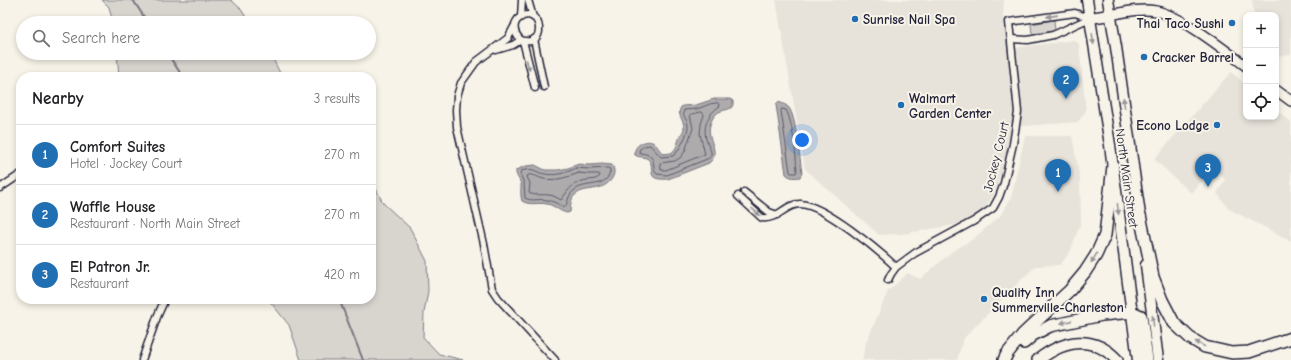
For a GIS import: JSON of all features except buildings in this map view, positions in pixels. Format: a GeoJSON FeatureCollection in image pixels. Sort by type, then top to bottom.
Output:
{"type":"FeatureCollection","features":[{"type":"Feature","properties":{"kind":"highway"},"geometry":{"type":"LineString","coordinates":[[1004,360],[1023,334],[1070,290],[1085,272],[1096,255],[1105,235],[1113,166]]}},
{"type":"Feature","properties":{"kind":"highway"},"geometry":{"type":"LineString","coordinates":[[1140,215],[1153,277],[1162,300],[1174,323],[1190,338],[1205,347],[1232,353],[1250,352],[1291,338]]}},
{"type":"Feature","properties":{"kind":"highway"},"geometry":{"type":"LineString","coordinates":[[1009,360],[1014,352],[1032,335],[1050,326],[1102,315],[1132,312],[1141,316],[1147,360]]}},
{"type":"Feature","properties":{"kind":"highway"},"geometry":{"type":"LineString","coordinates":[[1038,360],[1050,351],[1068,343],[1090,343],[1110,353],[1117,360]]}},
{"type":"Feature","properties":{"kind":"main road","name":"North Main Street"},"geometry":{"type":"LineString","coordinates":[[1087,0],[1113,166],[1138,360]]}},
{"type":"Feature","properties":{"kind":"main road","name":"North Main Street"},"geometry":{"type":"LineString","coordinates":[[1108,0],[1140,215],[1158,360]]}},
{"type":"Feature","properties":{"kind":"main road"},"geometry":{"type":"LineString","coordinates":[[1090,18],[1130,11],[1155,10],[1185,22],[1243,64]]}},
{"type":"Feature","properties":{"kind":"main road"},"geometry":{"type":"LineString","coordinates":[[1279,92],[1291,102]]}},
{"type":"Feature","properties":{"kind":"street"},"geometry":{"type":"LineString","coordinates":[[522,0],[521,17],[517,20],[508,38],[476,62],[461,83],[457,96],[457,127],[484,244],[492,288],[498,298],[555,360]]}},
{"type":"Feature","properties":{"kind":"street"},"geometry":{"type":"LineString","coordinates":[[514,27],[514,32],[517,37],[522,40],[528,41],[534,39],[539,32],[540,27],[538,21],[534,17],[528,0]]}},
{"type":"Feature","properties":{"kind":"street","name":"Jockey Court"},"geometry":{"type":"LineString","coordinates":[[888,280],[896,267],[914,253],[974,221],[993,208],[999,197],[1006,177],[1016,130],[1018,112],[1009,22],[1075,13],[1090,18]]}},
{"type":"Feature","properties":{"kind":"street"},"geometry":{"type":"LineString","coordinates":[[517,20],[525,16],[534,17]]}},
{"type":"Feature","properties":{"kind":"street"},"geometry":{"type":"LineString","coordinates":[[1010,39],[1028,40],[1053,36],[1090,18]]}},
{"type":"Feature","properties":{"kind":"street"},"geometry":{"type":"LineString","coordinates":[[534,39],[544,87]]}},
{"type":"Feature","properties":{"kind":"street"},"geometry":{"type":"LineString","coordinates":[[489,53],[498,48],[513,45],[522,40]]}},
{"type":"Feature","properties":{"kind":"street"},"geometry":{"type":"LineString","coordinates":[[522,40],[535,88]]}},
{"type":"Feature","properties":{"kind":"street"},"geometry":{"type":"LineString","coordinates":[[0,188],[16,177]]}},
{"type":"Feature","properties":{"kind":"street"},"geometry":{"type":"LineString","coordinates":[[744,192],[768,212],[777,215]]}},
{"type":"Feature","properties":{"kind":"street"},"geometry":{"type":"LineString","coordinates":[[738,196],[762,218],[777,215],[793,205],[801,204],[812,207],[852,231],[877,249],[896,267]]}},
{"type":"Feature","properties":{"kind":"street"},"geometry":{"type":"LineString","coordinates":[[142,360],[163,304]]}},
{"type":"Feature","properties":{"kind":"shaded area"},"geometry":{"type":"Polygon","coordinates":[[[102,0],[231,0],[240,8],[245,16],[111,16],[109,7],[102,0]]]}},
{"type":"Feature","properties":{"kind":"shaded area"},"geometry":{"type":"Polygon","coordinates":[[[776,0],[1004,0],[1003,16],[1008,49],[1074,40],[1079,44],[1086,111],[1078,122],[1011,127],[1007,156],[994,194],[982,212],[965,223],[903,234],[879,235],[805,169],[776,0]]]}},
{"type":"Feature","properties":{"kind":"shaded area"},"geometry":{"type":"Polygon","coordinates":[[[1252,0],[1291,0],[1291,55],[1279,57],[1279,12],[1254,12],[1252,0]]]}},
{"type":"Feature","properties":{"kind":"shaded area"},"geometry":{"type":"Polygon","coordinates":[[[1054,20],[1055,31],[1032,34],[1031,24],[1054,20]]]}},
{"type":"Feature","properties":{"kind":"shaded area"},"geometry":{"type":"Polygon","coordinates":[[[118,60],[274,60],[280,72],[119,72],[118,60]]]}},
{"type":"Feature","properties":{"kind":"shaded area"},"geometry":{"type":"Polygon","coordinates":[[[1231,72],[1243,82],[1243,120],[1279,120],[1279,112],[1291,122],[1291,241],[1229,209],[1217,193],[1225,180],[1215,168],[1191,193],[1154,159],[1231,72]]]}},
{"type":"Feature","properties":{"kind":"shaded area"},"geometry":{"type":"Polygon","coordinates":[[[1025,136],[1072,136],[1080,179],[1081,222],[1070,252],[1060,265],[1036,266],[1020,281],[964,338],[957,360],[862,360],[866,343],[888,291],[908,273],[920,279],[953,251],[973,239],[1000,216],[1011,198],[1025,136]]]}},
{"type":"Feature","properties":{"kind":"shaded area"},"geometry":{"type":"Polygon","coordinates":[[[376,189],[383,203],[410,228],[427,261],[428,291],[424,313],[423,337],[439,354],[463,360],[301,360],[289,325],[272,304],[376,304],[376,189]]]}},
{"type":"Feature","properties":{"kind":"water"},"geometry":{"type":"Polygon","coordinates":[[[714,99],[730,99],[733,101],[733,104],[732,107],[716,114],[711,122],[709,130],[714,150],[713,159],[709,163],[668,179],[660,179],[653,176],[648,159],[635,155],[635,149],[639,144],[649,141],[655,144],[663,154],[671,153],[676,147],[684,130],[684,124],[679,112],[682,106],[696,105],[714,99]]]}},
{"type":"Feature","properties":{"kind":"water"},"geometry":{"type":"Polygon","coordinates":[[[778,102],[788,107],[794,120],[802,173],[800,177],[796,178],[786,174],[776,105],[778,102]]]}},
{"type":"Feature","properties":{"kind":"water"},"geometry":{"type":"Polygon","coordinates":[[[579,164],[612,165],[614,168],[614,175],[604,186],[577,193],[572,200],[570,212],[567,213],[550,205],[522,201],[521,185],[516,174],[516,170],[526,166],[535,165],[545,170],[558,170],[579,164]]]}},
{"type":"Feature","properties":{"kind":"waterway"},"geometry":{"type":"LineString","coordinates":[[133,0],[143,16]]}},
{"type":"Feature","properties":{"kind":"waterway"},"geometry":{"type":"LineString","coordinates":[[172,60],[180,72]]}},
{"type":"Feature","properties":{"kind":"waterway"},"geometry":{"type":"LineString","coordinates":[[341,304],[363,360]]}},
{"type":"Feature","properties":{"kind":"place","name":"Sunrise Nail Spa"},"geometry":{"type":"Point","coordinates":[855,19]}},
{"type":"Feature","properties":{"kind":"place","name":"Thai Taco Sushi"},"geometry":{"type":"Point","coordinates":[1232,23]}},
{"type":"Feature","properties":{"kind":"place","name":"Cracker Barrel"},"geometry":{"type":"Point","coordinates":[1144,57]}},
{"type":"Feature","properties":{"kind":"place","name":"Waffle House"},"geometry":{"type":"Point","coordinates":[1066,99]}},
{"type":"Feature","properties":{"kind":"place","name":"Walmart Garden Center"},"geometry":{"type":"Point","coordinates":[901,105]}},
{"type":"Feature","properties":{"kind":"place","name":"Econo Lodge"},"geometry":{"type":"Point","coordinates":[1217,125]}},
{"type":"Feature","properties":{"kind":"place","name":"El Patron Jr."},"geometry":{"type":"Point","coordinates":[1208,187]}},
{"type":"Feature","properties":{"kind":"place","name":"Comfort Suites"},"geometry":{"type":"Point","coordinates":[1058,192]}},
{"type":"Feature","properties":{"kind":"place","name":"Quality Inn Summerville-Charleston"},"geometry":{"type":"Point","coordinates":[984,299]}}]}
